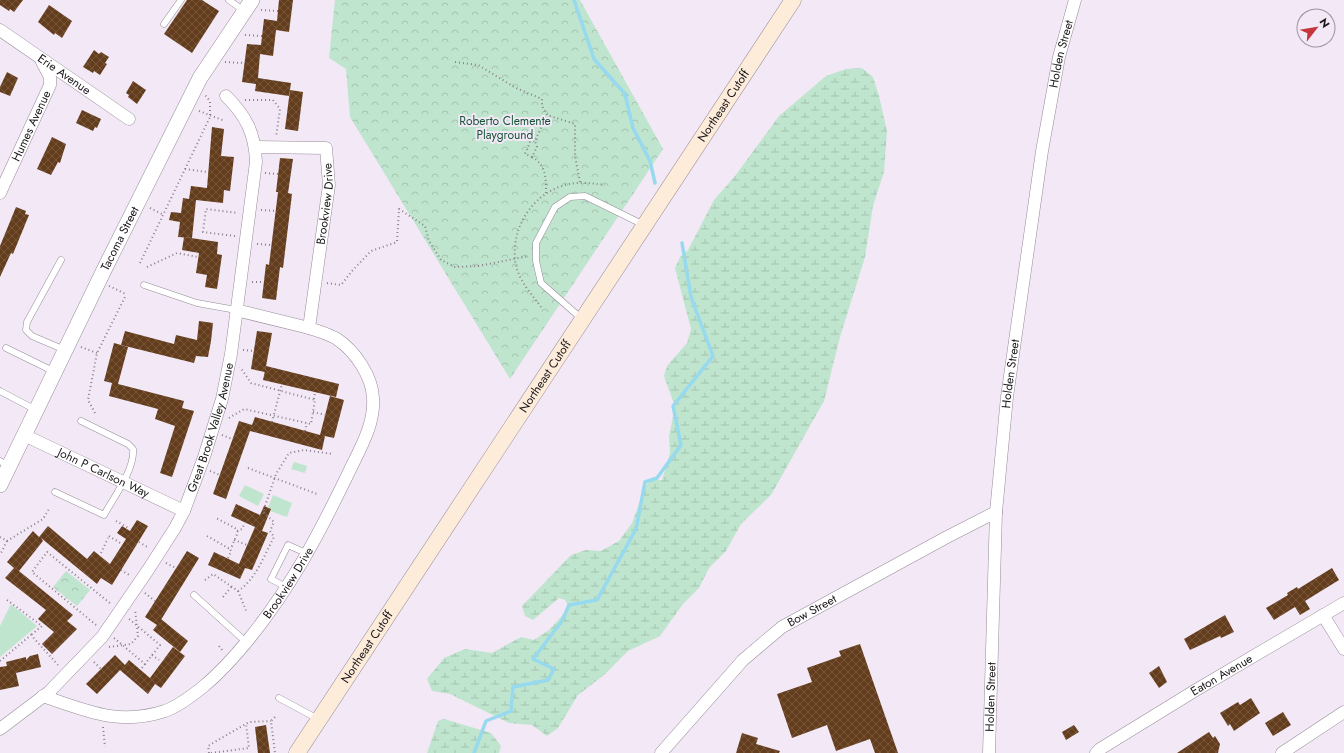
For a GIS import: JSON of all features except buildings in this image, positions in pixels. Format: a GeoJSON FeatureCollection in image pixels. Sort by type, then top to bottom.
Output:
{"type":"FeatureCollection","features":[{"type":"Feature","properties":{"kind":"main road","name":"Northeast Cutoff"},"geometry":{"type":"LineString","coordinates":[[297,753],[793,0]]}},
{"type":"Feature","properties":{"kind":"street","name":"Holden Street"},"geometry":{"type":"LineString","coordinates":[[989,753],[996,512],[1007,397],[1042,151],[1059,57],[1074,0]]}},
{"type":"Feature","properties":{"kind":"street","name":"Tacoma Street"},"geometry":{"type":"LineString","coordinates":[[0,485],[5,463],[24,434],[55,372],[73,348],[200,78],[252,7]]}},
{"type":"Feature","properties":{"kind":"street","name":"Erie Avenue"},"geometry":{"type":"LineString","coordinates":[[0,30],[129,119]]}},
{"type":"Feature","properties":{"kind":"street","name":"Humes Avenue"},"geometry":{"type":"LineString","coordinates":[[0,193],[50,85],[50,77],[40,59]]}},
{"type":"Feature","properties":{"kind":"street","name":"Great Brook Valley Avenue"},"geometry":{"type":"LineString","coordinates":[[0,729],[43,696],[72,670],[102,637],[175,528],[184,511],[204,457],[222,399],[231,354],[256,162],[256,147],[253,134],[246,120],[226,96]]}},
{"type":"Feature","properties":{"kind":"street","name":"Brookview Drive"},"geometry":{"type":"LineString","coordinates":[[256,147],[326,148],[329,185],[309,328]]}},
{"type":"Feature","properties":{"kind":"street","name":"Brookview Drive"},"geometry":{"type":"LineString","coordinates":[[43,696],[86,710],[116,717],[144,717],[168,710],[198,691],[216,676],[246,642],[288,588],[308,554],[367,434],[373,398],[366,374],[355,356],[337,339],[309,328],[236,310]]}},
{"type":"Feature","properties":{"kind":"street","name":"John P Carlson Way"},"geometry":{"type":"LineString","coordinates":[[24,434],[184,511]]}},
{"type":"Feature","properties":{"kind":"street","name":"Bow Street"},"geometry":{"type":"LineString","coordinates":[[661,753],[743,660],[782,627],[946,536],[996,512]]}},
{"type":"Feature","properties":{"kind":"street","name":"Eaton Avenue"},"geometry":{"type":"LineString","coordinates":[[1098,751],[1196,690],[1344,603]]}},
{"type":"Feature","properties":{"kind":"street"},"geometry":{"type":"LineString","coordinates":[[1323,615],[1344,649]]}},
{"type":"Feature","properties":{"kind":"street"},"geometry":{"type":"LineString","coordinates":[[1282,753],[1296,749],[1344,712]]}},
{"type":"Feature","properties":{"kind":"lane"},"geometry":{"type":"LineString","coordinates":[[164,24],[181,0]]}},
{"type":"Feature","properties":{"kind":"lane"},"geometry":{"type":"LineString","coordinates":[[229,0],[252,7]]}},
{"type":"Feature","properties":{"kind":"lane"},"geometry":{"type":"LineString","coordinates":[[582,319],[541,283],[536,255],[536,243],[555,207],[570,197],[585,196],[644,225]]}},
{"type":"Feature","properties":{"kind":"lane"},"geometry":{"type":"LineString","coordinates":[[62,260],[27,322],[26,330],[32,336],[73,348]]}},
{"type":"Feature","properties":{"kind":"lane"},"geometry":{"type":"LineString","coordinates":[[144,285],[197,303],[236,310]]}},
{"type":"Feature","properties":{"kind":"lane"},"geometry":{"type":"LineString","coordinates":[[6,348],[55,372]]}},
{"type":"Feature","properties":{"kind":"lane"},"geometry":{"type":"LineString","coordinates":[[0,391],[36,410]]}},
{"type":"Feature","properties":{"kind":"lane"},"geometry":{"type":"LineString","coordinates":[[55,492],[104,514],[123,482],[134,456],[133,449],[128,444],[81,421]]}},
{"type":"Feature","properties":{"kind":"lane"},"geometry":{"type":"LineString","coordinates":[[288,588],[272,579],[288,545],[308,554]]}},
{"type":"Feature","properties":{"kind":"lane"},"geometry":{"type":"LineString","coordinates":[[194,595],[246,642]]}},
{"type":"Feature","properties":{"kind":"lane"},"geometry":{"type":"LineString","coordinates":[[279,698],[320,720]]}},
{"type":"Feature","properties":{"kind":"path"},"geometry":{"type":"LineString","coordinates":[[252,7],[278,11]]}},
{"type":"Feature","properties":{"kind":"path"},"geometry":{"type":"LineString","coordinates":[[242,35],[262,36]]}},
{"type":"Feature","properties":{"kind":"path"},"geometry":{"type":"LineString","coordinates":[[223,62],[244,63]]}},
{"type":"Feature","properties":{"kind":"path"},"geometry":{"type":"LineString","coordinates":[[455,62],[478,65],[516,88],[542,99],[542,106],[547,115],[575,124],[574,156],[580,182]]}},
{"type":"Feature","properties":{"kind":"path"},"geometry":{"type":"LineString","coordinates":[[140,263],[210,117],[210,100],[204,95]]}},
{"type":"Feature","properties":{"kind":"path"},"geometry":{"type":"LineString","coordinates":[[245,100],[273,100],[280,109],[276,125],[276,138]]}},
{"type":"Feature","properties":{"kind":"path"},"geometry":{"type":"LineString","coordinates":[[196,110],[210,117],[226,121]]}},
{"type":"Feature","properties":{"kind":"path"},"geometry":{"type":"LineString","coordinates":[[532,157],[537,147],[535,141],[547,115]]}},
{"type":"Feature","properties":{"kind":"path"},"geometry":{"type":"LineString","coordinates":[[535,141],[530,142],[525,154],[540,162],[546,177],[546,193]]}},
{"type":"Feature","properties":{"kind":"path"},"geometry":{"type":"LineString","coordinates":[[185,169],[207,172]]}},
{"type":"Feature","properties":{"kind":"path"},"geometry":{"type":"LineString","coordinates":[[264,173],[278,174]]}},
{"type":"Feature","properties":{"kind":"path"},"geometry":{"type":"LineString","coordinates":[[147,206],[164,215]]}},
{"type":"Feature","properties":{"kind":"path"},"geometry":{"type":"LineString","coordinates":[[237,236],[203,232],[206,209],[240,214]]}},
{"type":"Feature","properties":{"kind":"path"},"geometry":{"type":"LineString","coordinates":[[316,281],[341,285],[371,251],[397,242],[399,209],[425,226],[429,241],[441,260],[456,267],[478,266],[536,255]]}},
{"type":"Feature","properties":{"kind":"path"},"geometry":{"type":"LineString","coordinates":[[260,210],[276,211]]}},
{"type":"Feature","properties":{"kind":"path"},"geometry":{"type":"LineString","coordinates":[[255,244],[271,245]]}},
{"type":"Feature","properties":{"kind":"path"},"geometry":{"type":"LineString","coordinates":[[147,267],[177,253],[198,257]]}},
{"type":"Feature","properties":{"kind":"path"},"geometry":{"type":"LineString","coordinates":[[250,282],[264,282]]}},
{"type":"Feature","properties":{"kind":"path"},"geometry":{"type":"LineString","coordinates":[[109,286],[126,294]]}},
{"type":"Feature","properties":{"kind":"path"},"geometry":{"type":"LineString","coordinates":[[95,413],[88,400],[97,353],[125,297]]}},
{"type":"Feature","properties":{"kind":"path"},"geometry":{"type":"LineString","coordinates":[[73,348],[97,353]]}},
{"type":"Feature","properties":{"kind":"path"},"geometry":{"type":"LineString","coordinates":[[242,349],[254,351]]}},
{"type":"Feature","properties":{"kind":"path"},"geometry":{"type":"LineString","coordinates":[[239,364],[251,384],[314,400]]}},
{"type":"Feature","properties":{"kind":"path"},"geometry":{"type":"LineString","coordinates":[[272,422],[282,384]]}},
{"type":"Feature","properties":{"kind":"path"},"geometry":{"type":"LineString","coordinates":[[225,420],[244,409],[311,424],[315,392]]}},
{"type":"Feature","properties":{"kind":"path"},"geometry":{"type":"LineString","coordinates":[[313,412],[326,414]]}},
{"type":"Feature","properties":{"kind":"path"},"geometry":{"type":"LineString","coordinates":[[306,431],[307,424]]}},
{"type":"Feature","properties":{"kind":"path"},"geometry":{"type":"LineString","coordinates":[[220,435],[232,439]]}},
{"type":"Feature","properties":{"kind":"path"},"geometry":{"type":"LineString","coordinates":[[238,590],[245,586],[253,577],[274,537],[270,531],[274,522],[263,512],[275,478],[289,453],[304,450],[333,454]]}},
{"type":"Feature","properties":{"kind":"path"},"geometry":{"type":"LineString","coordinates":[[248,468],[316,494]]}},
{"type":"Feature","properties":{"kind":"path"},"geometry":{"type":"LineString","coordinates":[[208,470],[220,475]]}},
{"type":"Feature","properties":{"kind":"path"},"geometry":{"type":"LineString","coordinates":[[0,555],[7,541],[43,519],[49,509]]}},
{"type":"Feature","properties":{"kind":"path"},"geometry":{"type":"LineString","coordinates":[[216,518],[237,531]]}},
{"type":"Feature","properties":{"kind":"path"},"geometry":{"type":"LineString","coordinates":[[116,521],[130,529]]}},
{"type":"Feature","properties":{"kind":"path"},"geometry":{"type":"LineString","coordinates":[[237,531],[242,529],[245,523]]}},
{"type":"Feature","properties":{"kind":"path"},"geometry":{"type":"LineString","coordinates":[[228,558],[231,552],[230,547],[238,532],[237,531]]}},
{"type":"Feature","properties":{"kind":"path"},"geometry":{"type":"LineString","coordinates":[[207,536],[228,548],[230,547]]}},
{"type":"Feature","properties":{"kind":"path"},"geometry":{"type":"LineString","coordinates":[[0,537],[7,541]]}},
{"type":"Feature","properties":{"kind":"path"},"geometry":{"type":"LineString","coordinates":[[101,553],[109,537],[122,544]]}},
{"type":"Feature","properties":{"kind":"path"},"geometry":{"type":"LineString","coordinates":[[234,540],[247,546]]}},
{"type":"Feature","properties":{"kind":"path"},"geometry":{"type":"LineString","coordinates":[[139,542],[149,548]]}},
{"type":"Feature","properties":{"kind":"path"},"geometry":{"type":"LineString","coordinates":[[96,625],[32,572],[47,552],[112,605]]}},
{"type":"Feature","properties":{"kind":"path"},"geometry":{"type":"LineString","coordinates":[[164,562],[176,568]]}},
{"type":"Feature","properties":{"kind":"path"},"geometry":{"type":"LineString","coordinates":[[121,570],[132,576]]}},
{"type":"Feature","properties":{"kind":"path"},"geometry":{"type":"LineString","coordinates":[[206,580],[213,574],[238,590],[247,613]]}},
{"type":"Feature","properties":{"kind":"path"},"geometry":{"type":"LineString","coordinates":[[223,597],[232,586]]}},
{"type":"Feature","properties":{"kind":"path"},"geometry":{"type":"LineString","coordinates":[[144,593],[155,601]]}},
{"type":"Feature","properties":{"kind":"path"},"geometry":{"type":"LineString","coordinates":[[0,661],[42,626],[8,600]]}},
{"type":"Feature","properties":{"kind":"path"},"geometry":{"type":"LineString","coordinates":[[103,647],[131,644],[138,636],[135,606]]}},
{"type":"Feature","properties":{"kind":"path"},"geometry":{"type":"LineString","coordinates":[[127,617],[160,645]]}},
{"type":"Feature","properties":{"kind":"path"},"geometry":{"type":"LineString","coordinates":[[31,635],[58,665]]}},
{"type":"Feature","properties":{"kind":"path"},"geometry":{"type":"LineString","coordinates":[[112,636],[144,664]]}},
{"type":"Feature","properties":{"kind":"path"},"geometry":{"type":"LineString","coordinates":[[142,668],[152,654],[164,642]]}},
{"type":"Feature","properties":{"kind":"path"},"geometry":{"type":"LineString","coordinates":[[152,654],[159,660]]}},
{"type":"Feature","properties":{"kind":"path"},"geometry":{"type":"LineString","coordinates":[[92,659],[101,669]]}},
{"type":"Feature","properties":{"kind":"path"},"geometry":{"type":"LineString","coordinates":[[246,724],[249,748],[210,753],[208,746],[246,724],[250,722],[271,721],[275,717]]}},
{"type":"Feature","properties":{"kind":"path"},"geometry":{"type":"LineString","coordinates":[[271,721],[275,753]]}},
{"type":"Feature","properties":{"kind":"path"},"geometry":{"type":"LineString","coordinates":[[103,724],[105,747]]}},
{"type":"Feature","properties":{"kind":"green space","name":"Roberto Clemente Playground"},"geometry":{"type":"Polygon","coordinates":[[[335,0],[580,0],[663,149],[510,379],[350,117],[346,69],[329,58],[335,0]]]}},
{"type":"Feature","properties":{"kind":"green space"},"geometry":{"type":"Polygon","coordinates":[[[862,68],[873,77],[887,131],[884,172],[873,206],[865,257],[840,337],[824,401],[771,495],[741,524],[726,551],[709,568],[699,588],[683,604],[660,636],[628,651],[604,675],[578,695],[558,728],[547,736],[532,725],[509,723],[450,694],[432,691],[427,679],[444,658],[465,649],[492,653],[521,637],[534,640],[549,630],[569,608],[565,600],[559,598],[533,620],[525,616],[522,606],[571,555],[586,550],[601,551],[619,541],[632,523],[646,485],[653,480],[662,480],[670,453],[669,436],[675,407],[664,376],[667,366],[687,343],[691,329],[675,268],[680,257],[688,250],[714,200],[735,176],[779,116],[826,76],[846,69],[862,68]]]}},
{"type":"Feature","properties":{"kind":"green space"},"geometry":{"type":"Polygon","coordinates":[[[294,462],[307,466],[305,473],[291,469],[294,462]]]}},
{"type":"Feature","properties":{"kind":"green space"},"geometry":{"type":"Polygon","coordinates":[[[245,485],[264,494],[258,506],[239,496],[245,485]]]}},
{"type":"Feature","properties":{"kind":"green space"},"geometry":{"type":"Polygon","coordinates":[[[273,495],[292,503],[287,517],[267,510],[273,495]]]}},
{"type":"Feature","properties":{"kind":"green space"},"geometry":{"type":"Polygon","coordinates":[[[66,571],[90,590],[77,606],[53,587],[66,571]]]}},
{"type":"Feature","properties":{"kind":"green space"},"geometry":{"type":"Polygon","coordinates":[[[11,604],[37,626],[0,657],[0,626],[11,604]]]}},
{"type":"Feature","properties":{"kind":"green space"},"geometry":{"type":"Polygon","coordinates":[[[444,719],[491,733],[501,746],[499,753],[427,753],[438,721],[444,719]]]}},
{"type":"Feature","properties":{"kind":"waterway"},"geometry":{"type":"LineString","coordinates":[[574,0],[594,59],[625,94],[633,128],[650,161],[655,183]]}},
{"type":"Feature","properties":{"kind":"waterway"},"geometry":{"type":"LineString","coordinates":[[474,753],[486,721],[511,711],[513,687],[548,680],[554,669],[533,659],[562,621],[569,605],[597,600],[636,529],[645,482],[657,478],[681,445],[673,406],[713,356],[691,297],[682,243]]}}]}
